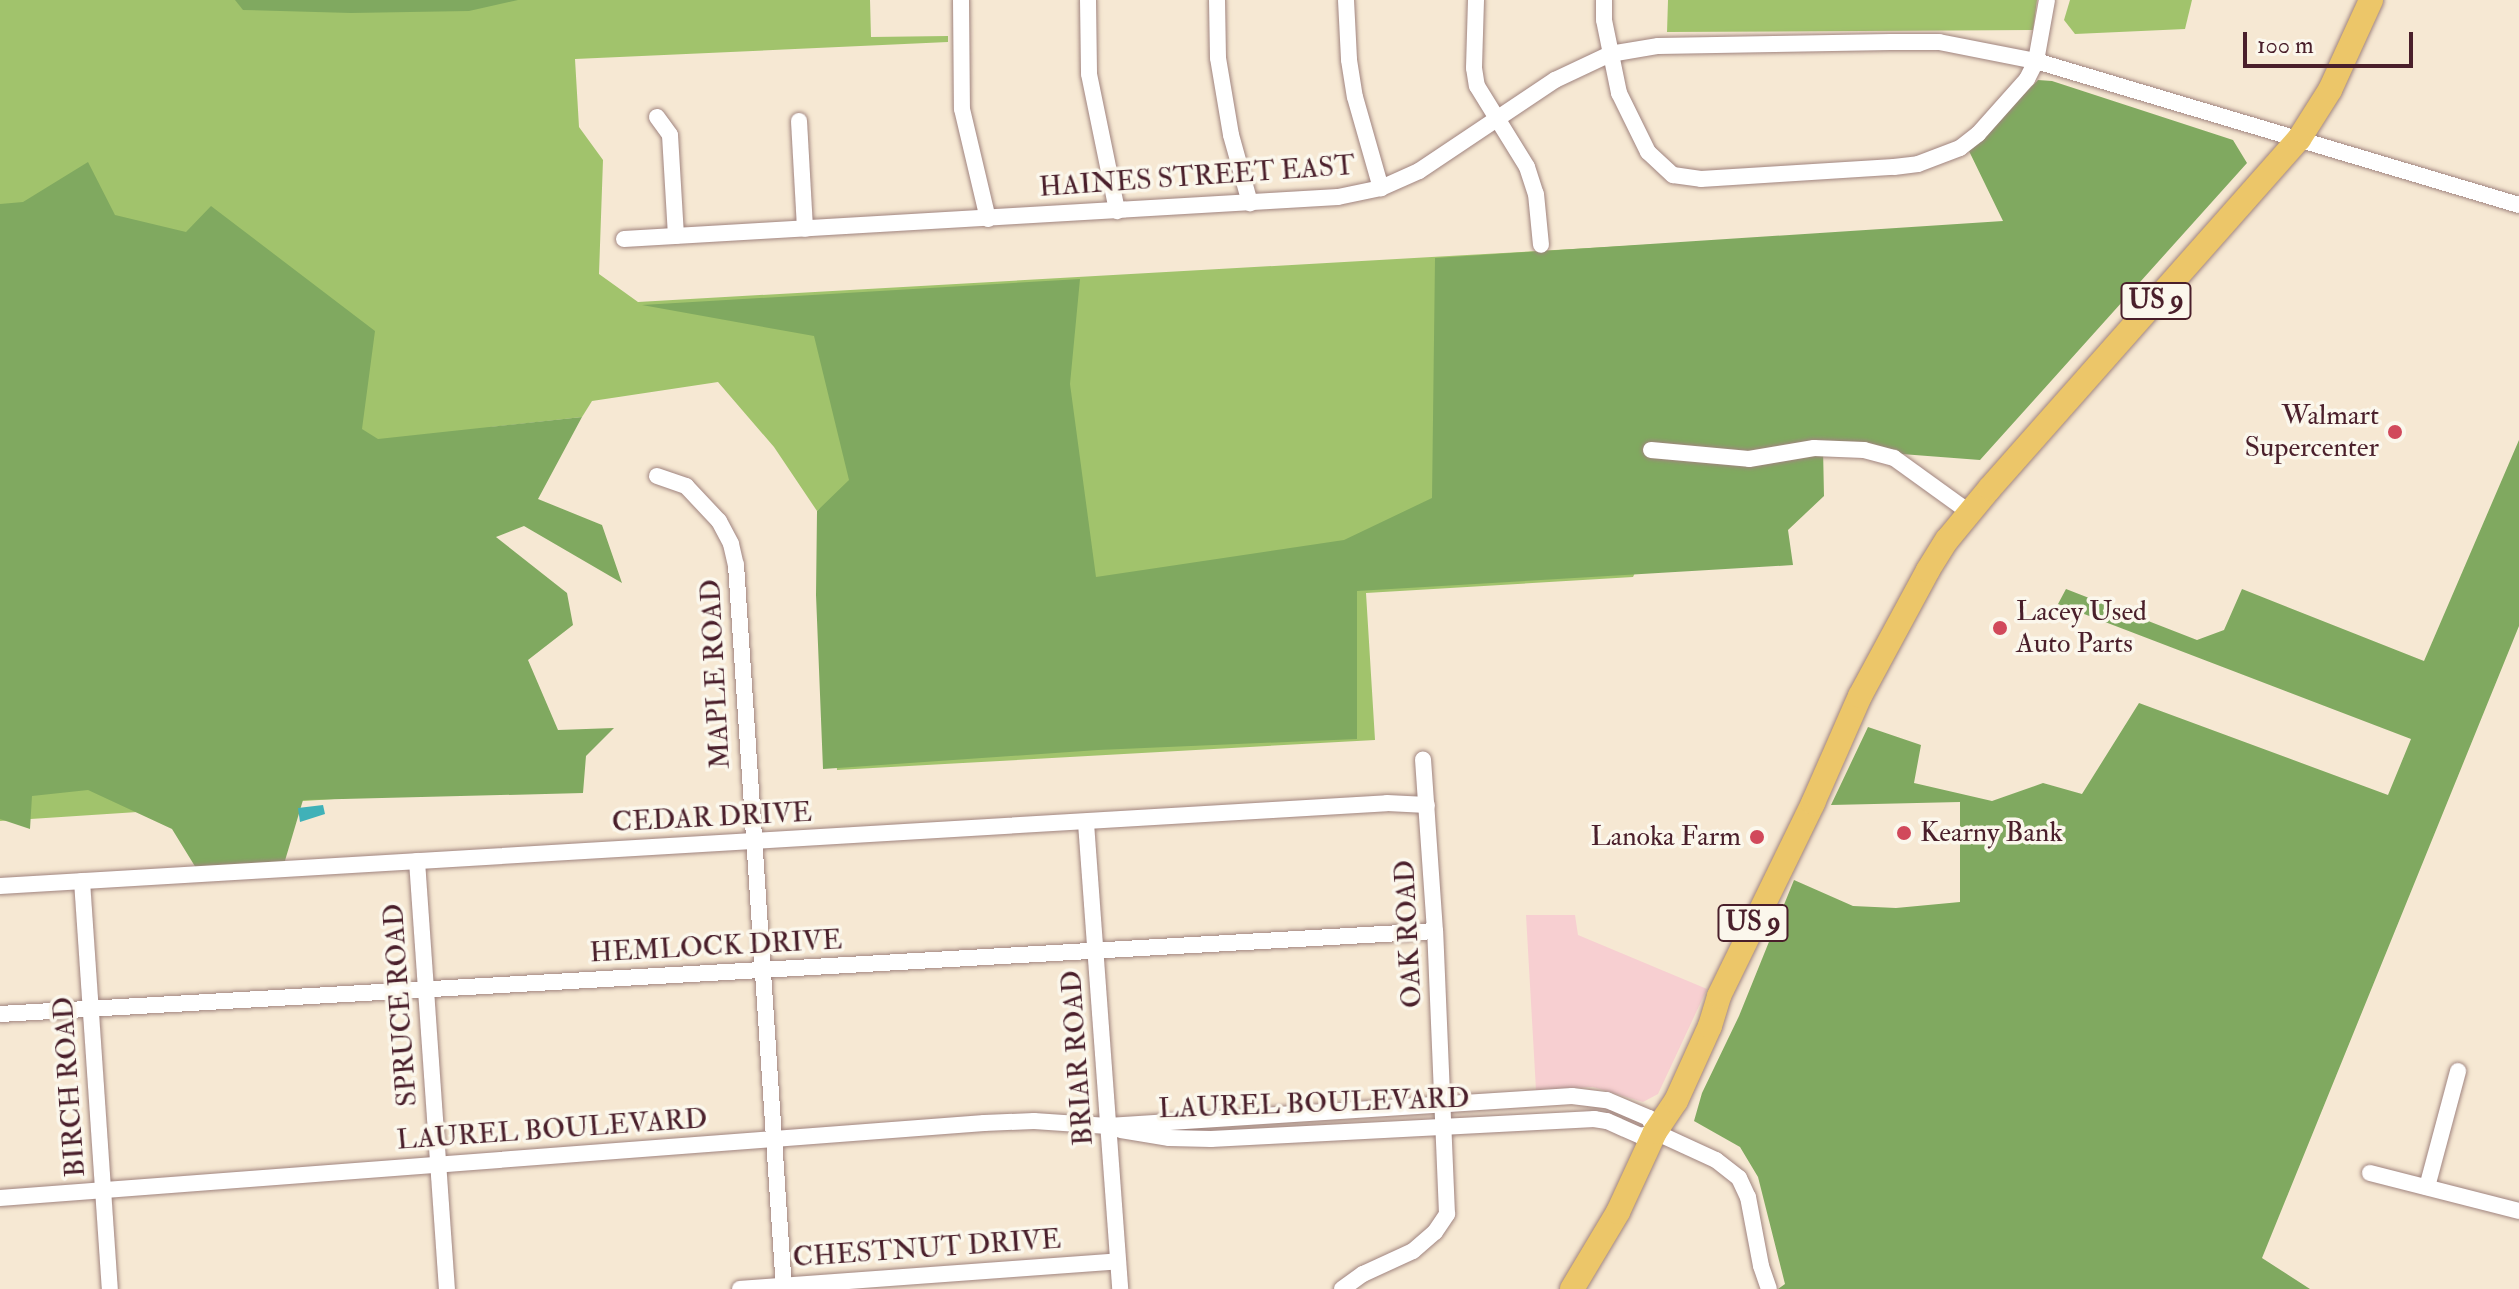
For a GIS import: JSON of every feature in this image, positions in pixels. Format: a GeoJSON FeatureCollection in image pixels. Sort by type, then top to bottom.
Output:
{"type":"FeatureCollection","features":[{"type":"Feature","properties":{"kind":"highway","name":"US 9"},"geometry":{"type":"LineString","coordinates":[[1572,1289],[1618,1212],[1655,1132],[1676,1101],[1710,1026],[1719,996],[1813,803],[1860,696],[1928,570],[1969,512],[2299,139],[2330,90],[2371,0]]}},
{"type":"Feature","properties":{"kind":"street"},"geometry":{"type":"LineString","coordinates":[[961,0],[962,109],[988,219]]}},
{"type":"Feature","properties":{"kind":"street"},"geometry":{"type":"LineString","coordinates":[[1088,0],[1089,74],[1117,211]]}},
{"type":"Feature","properties":{"kind":"street"},"geometry":{"type":"LineString","coordinates":[[1217,0],[1218,58],[1231,135],[1250,203]]}},
{"type":"Feature","properties":{"kind":"street"},"geometry":{"type":"LineString","coordinates":[[1346,0],[1349,60],[1355,97],[1381,188]]}},
{"type":"Feature","properties":{"kind":"street"},"geometry":{"type":"LineString","coordinates":[[1476,0],[1474,68],[1477,86],[1527,167],[1536,194],[1541,245]]}},
{"type":"Feature","properties":{"kind":"street"},"geometry":{"type":"LineString","coordinates":[[1604,0],[1610,54],[1619,93],[1648,152],[1664,170],[1686,179],[1894,167],[1941,157],[1978,134],[2027,79],[2036,61],[2047,0]]}},
{"type":"Feature","properties":{"kind":"street","name":"HAINES STREET EAST"},"geometry":{"type":"LineString","coordinates":[[624,239],[1338,197],[1381,188],[1452,153],[1555,80],[1610,54],[1658,46],[1939,42],[2036,61],[2519,205]]}},
{"type":"Feature","properties":{"kind":"street"},"geometry":{"type":"LineString","coordinates":[[657,117],[670,135],[676,236]]}},
{"type":"Feature","properties":{"kind":"street"},"geometry":{"type":"LineString","coordinates":[[799,121],[805,229]]}},
{"type":"Feature","properties":{"kind":"street"},"geometry":{"type":"LineString","coordinates":[[1651,450],[1749,459],[1814,448],[1864,450],[1894,458],[1969,512]]}},
{"type":"Feature","properties":{"kind":"street","name":"MAPLE ROAD"},"geometry":{"type":"LineString","coordinates":[[657,476],[686,486],[719,521],[731,544],[736,565],[784,1288]]}},
{"type":"Feature","properties":{"kind":"street","name":"OAK ROAD"},"geometry":{"type":"LineString","coordinates":[[1342,1289],[1363,1274],[1413,1251],[1442,1223],[1447,1214],[1435,931],[1423,759]]}},
{"type":"Feature","properties":{"kind":"street","name":"CEDAR DRIVE"},"geometry":{"type":"LineString","coordinates":[[0,886],[1387,803],[1427,805]]}},
{"type":"Feature","properties":{"kind":"street","name":"BRIAR ROAD"},"geometry":{"type":"LineString","coordinates":[[1086,823],[1120,1289]]}},
{"type":"Feature","properties":{"kind":"street","name":"SPRUCE ROAD"},"geometry":{"type":"LineString","coordinates":[[417,861],[447,1289]]}},
{"type":"Feature","properties":{"kind":"street","name":"BIRCH ROAD"},"geometry":{"type":"LineString","coordinates":[[82,881],[110,1289]]}},
{"type":"Feature","properties":{"kind":"street","name":"HEMLOCK DRIVE"},"geometry":{"type":"LineString","coordinates":[[0,1014],[1435,931]]}},
{"type":"Feature","properties":{"kind":"street"},"geometry":{"type":"LineString","coordinates":[[2427,1187],[2458,1071]]}},
{"type":"Feature","properties":{"kind":"street","name":"LAUREL BOULEVARD"},"geometry":{"type":"LineString","coordinates":[[0,1198],[1021,1121],[1108,1126],[1572,1096],[1607,1100],[1649,1118],[1655,1132]]}},
{"type":"Feature","properties":{"kind":"street"},"geometry":{"type":"LineString","coordinates":[[1521,1101],[1522,1123]]}},
{"type":"Feature","properties":{"kind":"street","name":"LAUREL BOULEVARD"},"geometry":{"type":"LineString","coordinates":[[1108,1126],[1144,1135],[1191,1140],[1594,1119],[1607,1121],[1641,1136],[1655,1132],[1716,1160],[1739,1178],[1748,1197],[1769,1289]]}},
{"type":"Feature","properties":{"kind":"street"},"geometry":{"type":"LineString","coordinates":[[2370,1173],[2519,1211]]}},
{"type":"Feature","properties":{"kind":"street","name":"CHESTNUT DRIVE"},"geometry":{"type":"LineString","coordinates":[[740,1289],[1118,1261]]}},
{"type":"Feature","properties":{"kind":"shaded area"},"geometry":{"type":"Polygon","coordinates":[[[1526,915],[1575,915],[1578,935],[1707,989],[1658,1094],[1643,1102],[1593,1087],[1536,1090],[1526,915]]]}},
{"type":"Feature","properties":{"kind":"green space"},"geometry":{"type":"Polygon","coordinates":[[[0,0],[870,0],[871,37],[948,36],[948,42],[575,59],[579,127],[603,160],[599,274],[638,302],[1872,232],[1652,536],[1633,577],[1366,593],[1375,740],[837,770],[822,507],[817,511],[774,447],[718,382],[592,401],[582,417],[491,427],[411,794],[0,821],[0,0]]]}},
{"type":"Feature","properties":{"kind":"green space"},"geometry":{"type":"Polygon","coordinates":[[[235,0],[518,0],[469,11],[351,13],[243,10],[235,0]]]}},
{"type":"Feature","properties":{"kind":"green space"},"geometry":{"type":"Polygon","coordinates":[[[1668,0],[2037,0],[2033,30],[1667,32],[1668,0]]]}},
{"type":"Feature","properties":{"kind":"green space"},"geometry":{"type":"Polygon","coordinates":[[[2070,0],[2192,0],[2185,29],[2075,34],[2064,20],[2070,0]]]}},
{"type":"Feature","properties":{"kind":"green space"},"geometry":{"type":"Polygon","coordinates":[[[2038,80],[2052,81],[2233,140],[2247,163],[1980,460],[1823,448],[1824,496],[1788,530],[1793,565],[1357,591],[1357,739],[1098,750],[823,769],[816,595],[817,511],[849,480],[814,336],[642,305],[1080,279],[1070,384],[1096,577],[1344,540],[1432,498],[1435,258],[2003,221],[1969,151],[2038,80]]]}},
{"type":"Feature","properties":{"kind":"green space"},"geometry":{"type":"Polygon","coordinates":[[[88,162],[115,215],[186,232],[211,206],[375,331],[362,429],[378,439],[582,417],[538,499],[602,525],[622,583],[524,526],[496,537],[567,593],[573,625],[528,660],[558,730],[614,728],[586,756],[583,793],[303,800],[284,864],[196,868],[172,829],[88,790],[32,796],[30,829],[0,819],[0,204],[23,202],[88,162]]]}},
{"type":"Feature","properties":{"kind":"green space"},"geometry":{"type":"Polygon","coordinates":[[[2519,440],[2519,626],[2262,1258],[2310,1289],[1778,1289],[1785,1284],[1758,1177],[1740,1147],[1694,1121],[1702,1093],[1739,1016],[1794,880],[1853,906],[1896,908],[1960,902],[1960,802],[1831,805],[1868,727],[1921,745],[1914,783],[1992,801],[2043,783],[2082,794],[2139,703],[2388,795],[2411,739],[2058,604],[2066,589],[2197,640],[2224,630],[2242,589],[2424,661],[2519,440]]]}},
{"type":"Feature","properties":{"kind":"water"},"geometry":{"type":"Polygon","coordinates":[[[323,805],[325,814],[300,822],[298,808],[323,805]]]}},
{"type":"Feature","properties":{"kind":"place","name":"Walmart Supercenter"},"geometry":{"type":"Point","coordinates":[2395,432]}},
{"type":"Feature","properties":{"kind":"place","name":"Lacey Used Auto Parts"},"geometry":{"type":"Point","coordinates":[2000,628]}},
{"type":"Feature","properties":{"kind":"place","name":"Kearny Bank"},"geometry":{"type":"Point","coordinates":[1904,833]}},
{"type":"Feature","properties":{"kind":"place","name":"Lanoka Farm"},"geometry":{"type":"Point","coordinates":[1757,837]}}]}
